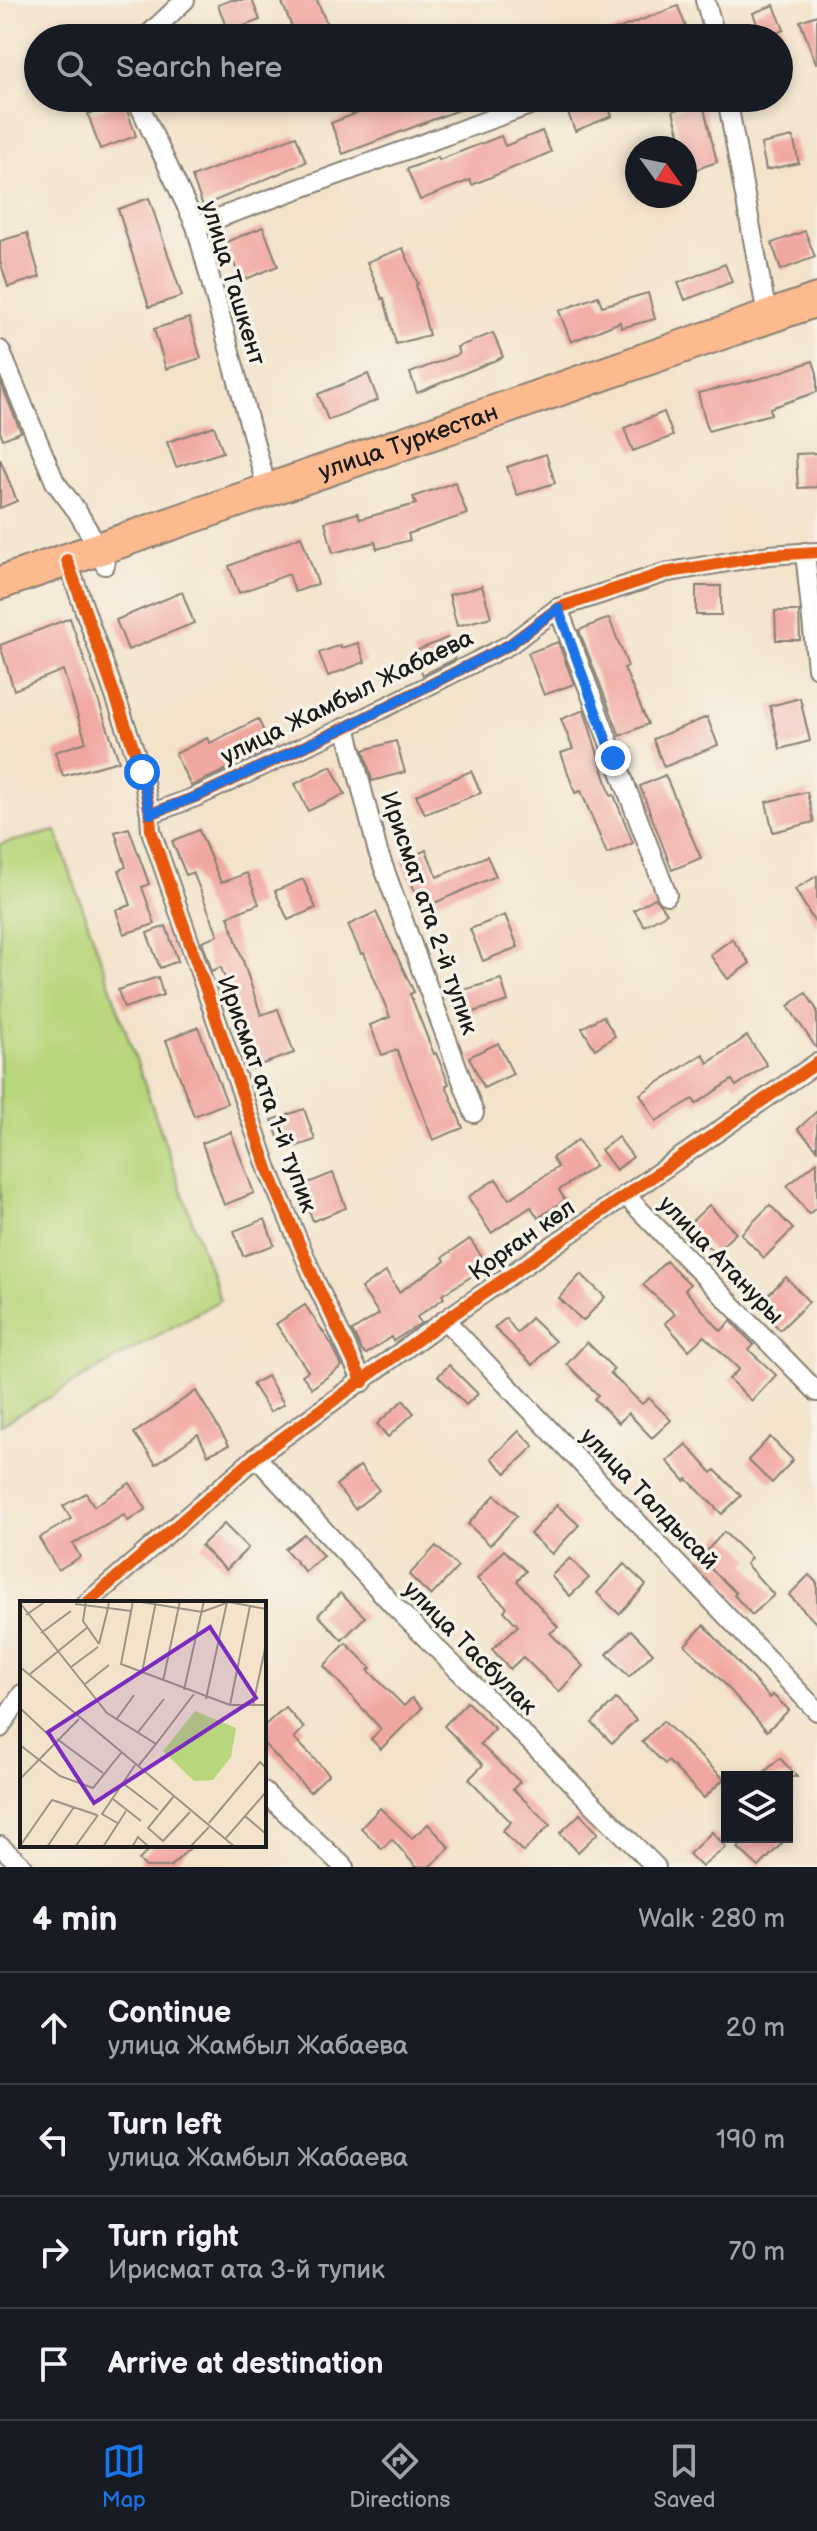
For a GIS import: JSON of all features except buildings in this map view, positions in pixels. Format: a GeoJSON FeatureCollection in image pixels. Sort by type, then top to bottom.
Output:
{"type":"FeatureCollection","features":[{"type":"Feature","properties":{"kind":"highway","name":"улица Туркестан"},"geometry":{"type":"LineString","coordinates":[[102,557],[267,489],[817,300]]}},
{"type":"Feature","properties":{"kind":"highway","name":"улица Туркестан"},"geometry":{"type":"LineString","coordinates":[[0,583],[70,568],[817,319]]}},
{"type":"Feature","properties":{"kind":"highway","name":"улица Туркестан"},"geometry":{"type":"LineString","coordinates":[[0,602],[70,568]]}},
{"type":"Feature","properties":{"kind":"street"},"geometry":{"type":"LineString","coordinates":[[160,24],[185,0]]}},
{"type":"Feature","properties":{"kind":"street"},"geometry":{"type":"LineString","coordinates":[[712,1],[714,24]]}},
{"type":"Feature","properties":{"kind":"street","name":"улица Ташкент"},"geometry":{"type":"LineString","coordinates":[[143,112],[196,226],[267,489]]}},
{"type":"Feature","properties":{"kind":"street"},"geometry":{"type":"LineString","coordinates":[[196,226],[510,112]]}},
{"type":"Feature","properties":{"kind":"street"},"geometry":{"type":"LineString","coordinates":[[730,112],[767,315]]}},
{"type":"Feature","properties":{"kind":"street"},"geometry":{"type":"LineString","coordinates":[[0,350],[55,482],[77,511],[102,557]]}},
{"type":"Feature","properties":{"kind":"street"},"geometry":{"type":"LineString","coordinates":[[811,552],[817,668]]}},
{"type":"Feature","properties":{"kind":"street","name":"улица Жамбыл Жабаева"},"geometry":{"type":"LineString","coordinates":[[150,814],[198,796],[346,727],[509,645],[558,608],[664,573],[769,555],[811,552]]}},
{"type":"Feature","properties":{"kind":"street"},"geometry":{"type":"LineString","coordinates":[[70,568],[142,772],[150,814]]}},
{"type":"Feature","properties":{"kind":"street"},"geometry":{"type":"LineString","coordinates":[[558,608],[667,895]]}},
{"type":"Feature","properties":{"kind":"street","name":"Ирисмат ата 2-й тупик"},"geometry":{"type":"LineString","coordinates":[[346,727],[378,852],[474,1113]]}},
{"type":"Feature","properties":{"kind":"street","name":"Ирисмат ата 1-й тупик"},"geometry":{"type":"LineString","coordinates":[[150,814],[151,831],[269,1172],[316,1283],[363,1382]]}},
{"type":"Feature","properties":{"kind":"street","name":"Қорған көл"},"geometry":{"type":"LineString","coordinates":[[89,1601],[256,1457],[625,1195],[814,1071]]}},
{"type":"Feature","properties":{"kind":"street","name":"улица Атануры"},"geometry":{"type":"LineString","coordinates":[[625,1195],[817,1392]]}},
{"type":"Feature","properties":{"kind":"street","name":"улица Талдысай"},"geometry":{"type":"LineString","coordinates":[[445,1320],[817,1711]]}},
{"type":"Feature","properties":{"kind":"street","name":"улица Тасбулак"},"geometry":{"type":"LineString","coordinates":[[256,1457],[394,1606],[656,1867]]}},
{"type":"Feature","properties":{"kind":"street"},"geometry":{"type":"LineString","coordinates":[[0,1728],[20,1697]]}},
{"type":"Feature","properties":{"kind":"street"},"geometry":{"type":"LineString","coordinates":[[266,1794],[344,1867]]}},
{"type":"Feature","properties":{"kind":"street"},"geometry":{"type":"LineString","coordinates":[[0,1846],[23,1867]]}},
{"type":"Feature","properties":{"kind":"green space"},"geometry":{"type":"Polygon","coordinates":[[[56,831],[220,1300],[0,1425],[0,844],[56,831]]]}},
{"type":"Feature","properties":{"kind":"cycle path"},"geometry":{"type":"LineString","coordinates":[[67,560],[142,772],[150,814],[198,796],[346,727],[509,645],[558,608],[664,573],[769,555],[817,552]]}},
{"type":"Feature","properties":{"kind":"cycle path"},"geometry":{"type":"LineString","coordinates":[[150,814],[151,831],[269,1172],[316,1283],[363,1382]]}},
{"type":"Feature","properties":{"kind":"cycle path"},"geometry":{"type":"LineString","coordinates":[[89,1601],[256,1457],[445,1320],[817,1063]]}},
{"type":"Feature","properties":{"kind":"route"},"geometry":{"type":"LineString","coordinates":[[142,772],[150,814],[198,796],[346,727],[509,645],[558,608],[613,758]]}}]}
